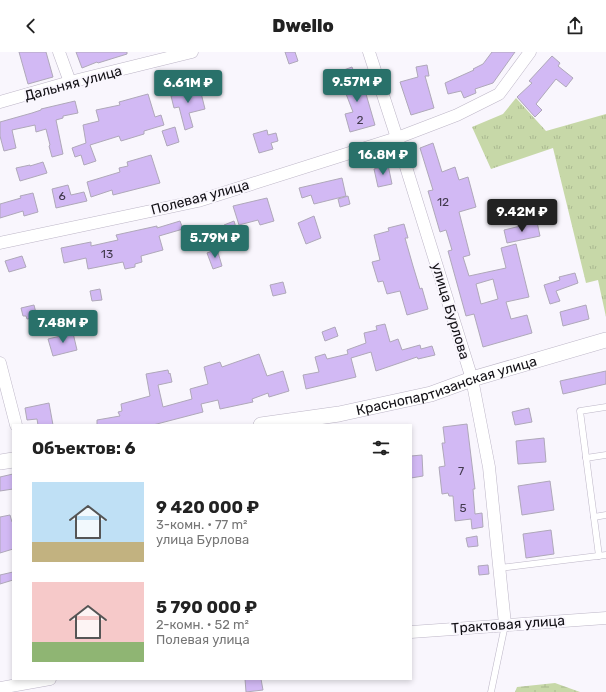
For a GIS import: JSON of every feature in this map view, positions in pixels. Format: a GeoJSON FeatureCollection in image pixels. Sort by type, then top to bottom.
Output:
{"type":"FeatureCollection","features":[{"type":"Feature","properties":{"kind":"street"},"geometry":{"type":"LineString","coordinates":[[59,52],[70,82]]}},
{"type":"Feature","properties":{"kind":"street","name":"Дальняя улица"},"geometry":{"type":"LineString","coordinates":[[0,102],[70,82],[192,52]]}},
{"type":"Feature","properties":{"kind":"street","name":"улица Бурлова"},"geometry":{"type":"LineString","coordinates":[[369,52],[472,379],[489,468],[505,624]]}},
{"type":"Feature","properties":{"kind":"street","name":"Полевая улица"},"geometry":{"type":"LineString","coordinates":[[0,243],[198,201],[397,138],[457,115],[499,94],[530,52]]}},
{"type":"Feature","properties":{"kind":"street","name":"Краснопартизанская улица"},"geometry":{"type":"LineString","coordinates":[[268,424],[339,414],[423,396],[472,379],[606,340]]}},
{"type":"Feature","properties":{"kind":"street"},"geometry":{"type":"LineString","coordinates":[[0,363],[16,424]]}},
{"type":"Feature","properties":{"kind":"street"},"geometry":{"type":"LineString","coordinates":[[0,462],[12,460]]}},
{"type":"Feature","properties":{"kind":"street","name":"Трактовая улица"},"geometry":{"type":"LineString","coordinates":[[412,632],[505,624],[606,618]]}},
{"type":"Feature","properties":{"kind":"street"},"geometry":{"type":"LineString","coordinates":[[0,688],[44,680]]}},
{"type":"Feature","properties":{"kind":"lane"},"geometry":{"type":"LineString","coordinates":[[599,556],[580,411],[606,407]]}},
{"type":"Feature","properties":{"kind":"lane"},"geometry":{"type":"LineString","coordinates":[[586,458],[606,455]]}},
{"type":"Feature","properties":{"kind":"lane"},"geometry":{"type":"LineString","coordinates":[[594,517],[606,515]]}},
{"type":"Feature","properties":{"kind":"lane"},"geometry":{"type":"LineString","coordinates":[[499,568],[606,555]]}},
{"type":"Feature","properties":{"kind":"lane"},"geometry":{"type":"LineString","coordinates":[[491,692],[505,624]]}},
{"type":"Feature","properties":{"kind":"green space"},"geometry":{"type":"Polygon","coordinates":[[[516,98],[546,131],[606,114],[606,317],[598,280],[586,283],[553,148],[491,169],[472,127],[503,114],[516,98]]]}},
{"type":"Feature","properties":{"kind":"green space"},"geometry":{"type":"Polygon","coordinates":[[[555,683],[580,692],[515,692],[517,687],[555,683]]]}},
{"type":"Feature","properties":{"kind":"building"},"geometry":{"type":"Polygon","coordinates":[[[19,52],[46,52],[53,77],[28,84],[19,52]]]}},
{"type":"Feature","properties":{"kind":"building"},"geometry":{"type":"Polygon","coordinates":[[[76,52],[127,52],[127,54],[98,63],[97,62],[82,68],[76,52]]]}},
{"type":"Feature","properties":{"kind":"building"},"geometry":{"type":"Polygon","coordinates":[[[285,52],[295,52],[298,61],[289,64],[285,52]]]}},
{"type":"Feature","properties":{"kind":"building"},"geometry":{"type":"Polygon","coordinates":[[[492,52],[515,52],[493,83],[475,89],[476,93],[464,98],[461,91],[448,94],[445,83],[474,70],[473,69],[483,64],[492,52]]]}},
{"type":"Feature","properties":{"kind":"building"},"geometry":{"type":"Polygon","coordinates":[[[552,56],[560,63],[558,66],[573,78],[566,87],[556,79],[536,104],[542,110],[535,117],[517,97],[532,83],[529,81],[552,56]]]}},
{"type":"Feature","properties":{"kind":"building"},"geometry":{"type":"Polygon","coordinates":[[[427,65],[429,76],[425,76],[434,108],[411,115],[400,82],[418,77],[416,67],[427,65]]]}},
{"type":"Feature","properties":{"kind":"building"},"geometry":{"type":"Polygon","coordinates":[[[352,67],[360,87],[365,85],[368,94],[366,94],[375,125],[350,132],[345,114],[353,112],[343,86],[346,85],[341,71],[352,67]]]}},
{"type":"Feature","properties":{"kind":"building"},"geometry":{"type":"Polygon","coordinates":[[[199,85],[205,109],[189,113],[193,127],[185,130],[179,107],[174,108],[171,96],[176,95],[175,92],[199,85]]]}},
{"type":"Feature","properties":{"kind":"building"},"geometry":{"type":"Polygon","coordinates":[[[148,94],[155,117],[161,115],[164,125],[144,131],[144,134],[121,141],[119,136],[90,145],[96,161],[84,165],[81,155],[75,157],[72,148],[86,143],[83,125],[99,121],[96,110],[120,105],[119,102],[148,94]]]}},
{"type":"Feature","properties":{"kind":"building"},"geometry":{"type":"Polygon","coordinates":[[[75,101],[78,113],[63,116],[63,118],[56,120],[63,154],[52,157],[46,129],[36,132],[35,125],[12,130],[16,148],[4,151],[0,136],[0,122],[41,109],[75,101]]]}},
{"type":"Feature","properties":{"kind":"building"},"geometry":{"type":"Polygon","coordinates":[[[175,127],[179,142],[167,146],[162,131],[175,127]]]}},
{"type":"Feature","properties":{"kind":"building"},"geometry":{"type":"Polygon","coordinates":[[[267,130],[268,135],[276,133],[278,141],[271,143],[273,149],[259,153],[253,134],[267,130]]]}},
{"type":"Feature","properties":{"kind":"building"},"geometry":{"type":"Polygon","coordinates":[[[433,143],[442,172],[455,167],[459,180],[468,177],[476,207],[459,212],[470,255],[463,257],[469,276],[506,268],[501,248],[516,244],[529,297],[506,302],[511,319],[527,315],[532,333],[483,347],[474,314],[466,316],[448,251],[452,250],[446,230],[440,232],[428,191],[433,190],[420,148],[433,143]],[[493,279],[476,284],[481,304],[498,299],[493,279]]]}},
{"type":"Feature","properties":{"kind":"building"},"geometry":{"type":"Polygon","coordinates":[[[151,155],[160,183],[113,195],[112,190],[91,197],[87,182],[120,172],[119,168],[128,166],[127,162],[151,155]]]}},
{"type":"Feature","properties":{"kind":"building"},"geometry":{"type":"Polygon","coordinates":[[[43,162],[47,173],[20,181],[16,168],[43,162]]]}},
{"type":"Feature","properties":{"kind":"building"},"geometry":{"type":"Polygon","coordinates":[[[388,165],[392,184],[378,187],[374,169],[388,165]]]}},
{"type":"Feature","properties":{"kind":"building"},"geometry":{"type":"Polygon","coordinates":[[[342,178],[346,196],[314,204],[311,195],[302,198],[299,188],[342,178]]]}},
{"type":"Feature","properties":{"kind":"building"},"geometry":{"type":"Polygon","coordinates":[[[68,185],[71,195],[84,192],[87,201],[56,208],[52,189],[68,185]]]}},
{"type":"Feature","properties":{"kind":"building"},"geometry":{"type":"Polygon","coordinates":[[[33,193],[38,212],[24,216],[23,211],[0,218],[0,204],[21,198],[20,196],[33,193]]]}},
{"type":"Feature","properties":{"kind":"building"},"geometry":{"type":"Polygon","coordinates":[[[348,196],[350,204],[340,207],[338,199],[348,196]]]}},
{"type":"Feature","properties":{"kind":"building"},"geometry":{"type":"Polygon","coordinates":[[[267,198],[274,221],[260,225],[258,220],[239,225],[233,206],[267,198]]]}},
{"type":"Feature","properties":{"kind":"building"},"geometry":{"type":"Polygon","coordinates":[[[314,216],[321,238],[306,244],[298,223],[314,216]]]}},
{"type":"Feature","properties":{"kind":"building"},"geometry":{"type":"Polygon","coordinates":[[[180,221],[183,229],[159,236],[163,250],[141,256],[142,262],[135,264],[135,267],[125,269],[123,262],[88,269],[86,258],[64,263],[61,248],[91,242],[91,246],[118,240],[116,235],[157,226],[157,228],[180,221]]]}},
{"type":"Feature","properties":{"kind":"building"},"geometry":{"type":"Polygon","coordinates":[[[234,221],[240,241],[231,244],[224,225],[234,221]]]}},
{"type":"Feature","properties":{"kind":"building"},"geometry":{"type":"Polygon","coordinates":[[[537,222],[540,236],[507,243],[504,230],[537,222]]]}},
{"type":"Feature","properties":{"kind":"building"},"geometry":{"type":"Polygon","coordinates":[[[404,224],[408,238],[405,238],[420,289],[422,288],[428,309],[407,315],[400,291],[387,294],[383,281],[378,282],[372,262],[380,260],[374,235],[389,231],[388,228],[404,224]]]}},
{"type":"Feature","properties":{"kind":"building"},"geometry":{"type":"Polygon","coordinates":[[[217,249],[222,266],[213,269],[207,253],[217,249]]]}},
{"type":"Feature","properties":{"kind":"building"},"geometry":{"type":"Polygon","coordinates":[[[22,256],[26,267],[9,272],[5,261],[22,256]]]}},
{"type":"Feature","properties":{"kind":"building"},"geometry":{"type":"Polygon","coordinates":[[[575,273],[578,283],[556,291],[560,301],[550,304],[544,285],[560,280],[559,277],[575,273]]]}},
{"type":"Feature","properties":{"kind":"building"},"geometry":{"type":"Polygon","coordinates":[[[283,282],[286,293],[273,296],[270,285],[283,282]]]}},
{"type":"Feature","properties":{"kind":"building"},"geometry":{"type":"Polygon","coordinates":[[[100,289],[102,300],[92,301],[90,291],[100,289]]]}},
{"type":"Feature","properties":{"kind":"building"},"geometry":{"type":"Polygon","coordinates":[[[34,305],[37,317],[27,319],[26,316],[23,316],[21,308],[34,305]]]}},
{"type":"Feature","properties":{"kind":"building"},"geometry":{"type":"Polygon","coordinates":[[[586,305],[589,319],[563,326],[560,312],[586,305]]]}},
{"type":"Feature","properties":{"kind":"building"},"geometry":{"type":"Polygon","coordinates":[[[385,324],[390,342],[398,339],[402,350],[420,345],[421,349],[432,346],[435,355],[418,359],[417,357],[376,371],[371,352],[351,358],[356,377],[306,389],[303,375],[319,372],[315,357],[325,354],[327,359],[348,354],[347,350],[366,343],[364,333],[377,330],[376,326],[385,324]]]}},
{"type":"Feature","properties":{"kind":"building"},"geometry":{"type":"Polygon","coordinates":[[[335,327],[338,336],[325,341],[322,332],[335,327]]]}},
{"type":"Feature","properties":{"kind":"building"},"geometry":{"type":"Polygon","coordinates":[[[73,333],[77,350],[53,356],[48,339],[73,333]]]}},
{"type":"Feature","properties":{"kind":"building"},"geometry":{"type":"Polygon","coordinates":[[[259,354],[267,376],[283,371],[289,391],[269,397],[268,393],[252,399],[253,402],[220,409],[218,400],[201,404],[203,412],[157,424],[97,424],[97,420],[120,416],[118,412],[122,411],[121,404],[150,396],[146,374],[168,370],[169,374],[170,373],[172,382],[158,385],[163,407],[192,399],[190,389],[208,384],[204,367],[220,362],[222,367],[259,354]]]}},
{"type":"Feature","properties":{"kind":"building"},"geometry":{"type":"Polygon","coordinates":[[[606,371],[606,384],[563,394],[560,381],[606,371]]]}},
{"type":"Feature","properties":{"kind":"building"},"geometry":{"type":"Polygon","coordinates":[[[49,403],[53,424],[38,424],[37,419],[27,420],[25,408],[49,403]]]}},
{"type":"Feature","properties":{"kind":"building"},"geometry":{"type":"Polygon","coordinates":[[[529,408],[532,422],[515,425],[512,412],[529,408]]]}},
{"type":"Feature","properties":{"kind":"building"},"geometry":{"type":"Polygon","coordinates":[[[467,424],[475,489],[473,489],[475,514],[482,513],[483,527],[472,529],[471,519],[455,521],[453,496],[449,496],[448,493],[442,494],[439,467],[445,466],[442,443],[445,443],[443,427],[467,424]]]}},
{"type":"Feature","properties":{"kind":"building"},"geometry":{"type":"Polygon","coordinates":[[[544,438],[546,462],[518,464],[516,441],[544,438]]]}},
{"type":"Feature","properties":{"kind":"building"},"geometry":{"type":"Polygon","coordinates":[[[422,455],[423,476],[412,478],[412,456],[422,455]]]}},
{"type":"Feature","properties":{"kind":"building"},"geometry":{"type":"Polygon","coordinates":[[[12,474],[12,489],[0,491],[0,477],[12,474]]]}},
{"type":"Feature","properties":{"kind":"building"},"geometry":{"type":"Polygon","coordinates":[[[550,481],[554,510],[522,515],[518,486],[550,481]]]}},
{"type":"Feature","properties":{"kind":"building"},"geometry":{"type":"Polygon","coordinates":[[[10,515],[12,522],[12,549],[0,553],[0,517],[10,515]]]}},
{"type":"Feature","properties":{"kind":"building"},"geometry":{"type":"Polygon","coordinates":[[[551,530],[554,554],[526,558],[523,534],[551,530]]]}},
{"type":"Feature","properties":{"kind":"building"},"geometry":{"type":"Polygon","coordinates":[[[477,536],[478,546],[468,547],[466,538],[477,536]]]}},
{"type":"Feature","properties":{"kind":"building"},"geometry":{"type":"Polygon","coordinates":[[[488,565],[489,574],[479,575],[478,566],[488,565]]]}},
{"type":"Feature","properties":{"kind":"building"},"geometry":{"type":"Polygon","coordinates":[[[12,572],[12,580],[0,584],[0,575],[12,572]]]}},
{"type":"Feature","properties":{"kind":"building"},"geometry":{"type":"Polygon","coordinates":[[[245,680],[261,680],[263,690],[246,692],[245,680]]]}}]}
